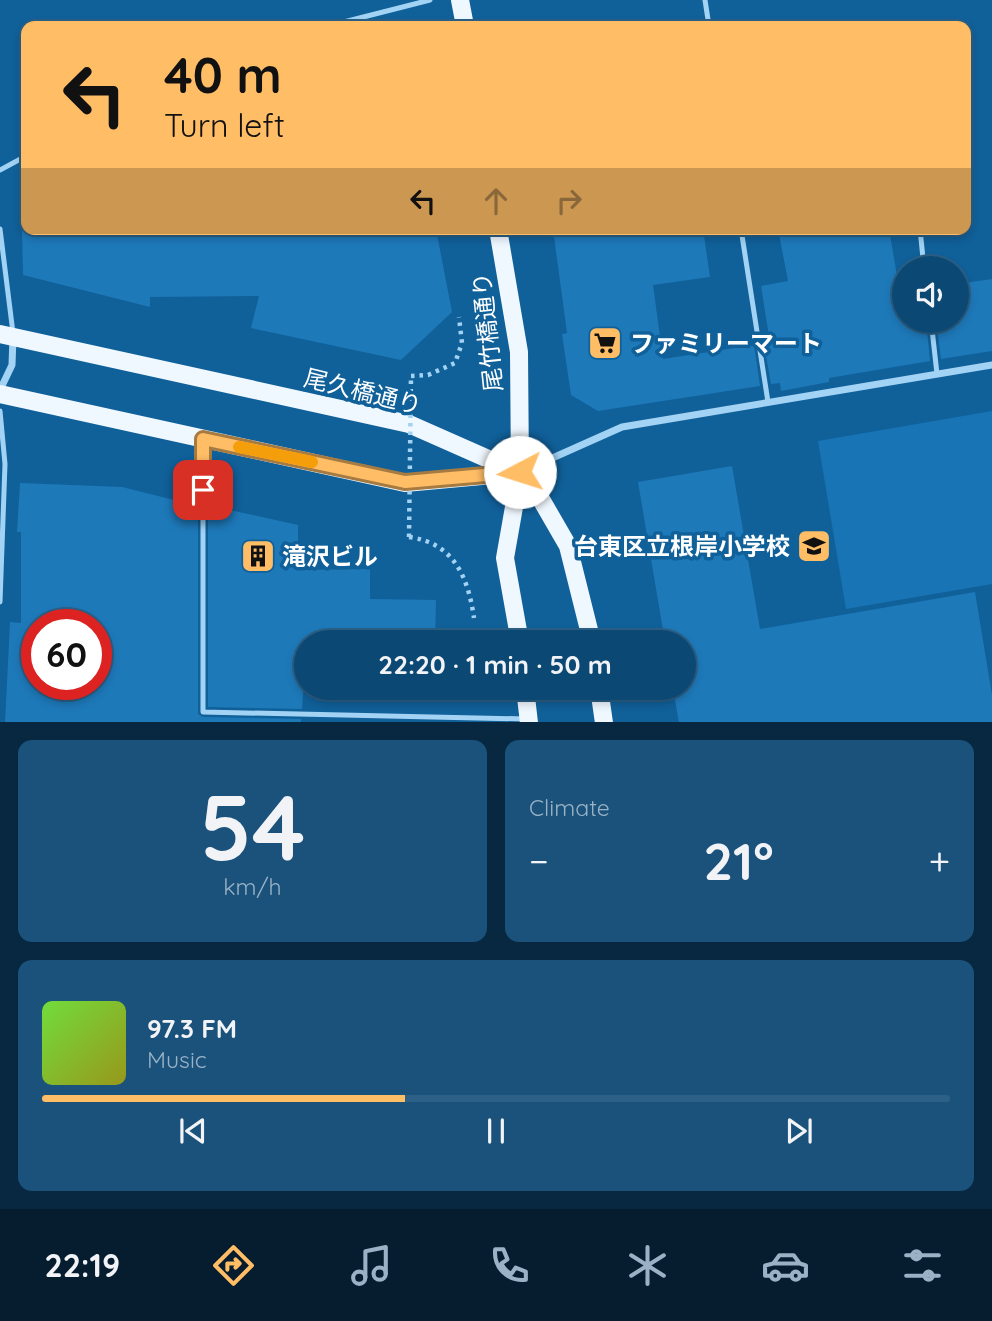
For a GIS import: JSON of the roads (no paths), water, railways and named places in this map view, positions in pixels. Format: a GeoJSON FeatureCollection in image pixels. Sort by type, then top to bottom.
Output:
{"type":"FeatureCollection","features":[{"type":"Feature","properties":{"kind":"main road"},"geometry":{"type":"LineString","coordinates":[[460,0],[464,21]]}},
{"type":"Feature","properties":{"kind":"main road","name":"尾竹橋通り"},"geometry":{"type":"LineString","coordinates":[[499,235],[519,352],[520,472],[505,558],[518,630]]}},
{"type":"Feature","properties":{"kind":"main road","name":"尾久橋通り"},"geometry":{"type":"LineString","coordinates":[[7,335],[409,424],[520,472]]}},
{"type":"Feature","properties":{"kind":"main road"},"geometry":{"type":"LineString","coordinates":[[0,392],[405,482],[520,472],[542,501],[568,546],[589,630]]}},
{"type":"Feature","properties":{"kind":"main road"},"geometry":{"type":"LineString","coordinates":[[526,700],[529,721]]}},
{"type":"Feature","properties":{"kind":"main road"},"geometry":{"type":"LineString","coordinates":[[601,700],[604,722]]}},
{"type":"Feature","properties":{"kind":"street"},"geometry":{"type":"LineString","coordinates":[[0,392],[12,365],[7,335]]}},
{"type":"Feature","properties":{"kind":"street"},"geometry":{"type":"LineString","coordinates":[[520,472],[622,427],[992,365]]}},
{"type":"Feature","properties":{"kind":"lane"},"geometry":{"type":"LineString","coordinates":[[347,21],[429,0]]}},
{"type":"Feature","properties":{"kind":"lane"},"geometry":{"type":"LineString","coordinates":[[705,0],[708,21]]}},
{"type":"Feature","properties":{"kind":"lane"},"geometry":{"type":"LineString","coordinates":[[0,170],[21,159]]}},
{"type":"Feature","properties":{"kind":"lane"},"geometry":{"type":"LineString","coordinates":[[0,229],[7,335]]}},
{"type":"Feature","properties":{"kind":"lane"},"geometry":{"type":"LineString","coordinates":[[742,235],[768,402]]}},
{"type":"Feature","properties":{"kind":"lane"},"geometry":{"type":"LineString","coordinates":[[921,235],[923,256]]}},
{"type":"Feature","properties":{"kind":"lane"},"geometry":{"type":"LineString","coordinates":[[932,333],[937,374]]}},
{"type":"Feature","properties":{"kind":"lane"},"geometry":{"type":"LineString","coordinates":[[0,411],[5,464],[0,602]]}},
{"type":"Feature","properties":{"kind":"lane"},"geometry":{"type":"LineString","coordinates":[[203,439],[203,712],[529,721]]}},
{"type":"Feature","properties":{"kind":"place","name":"ファミリーマート"},"geometry":{"type":"Point","coordinates":[605,343]}},
{"type":"Feature","properties":{"kind":"place","name":"台東区立根岸小学校"},"geometry":{"type":"Point","coordinates":[814,546]}},
{"type":"Feature","properties":{"kind":"place","name":"滝沢ビル"},"geometry":{"type":"Point","coordinates":[258,556]}}]}
